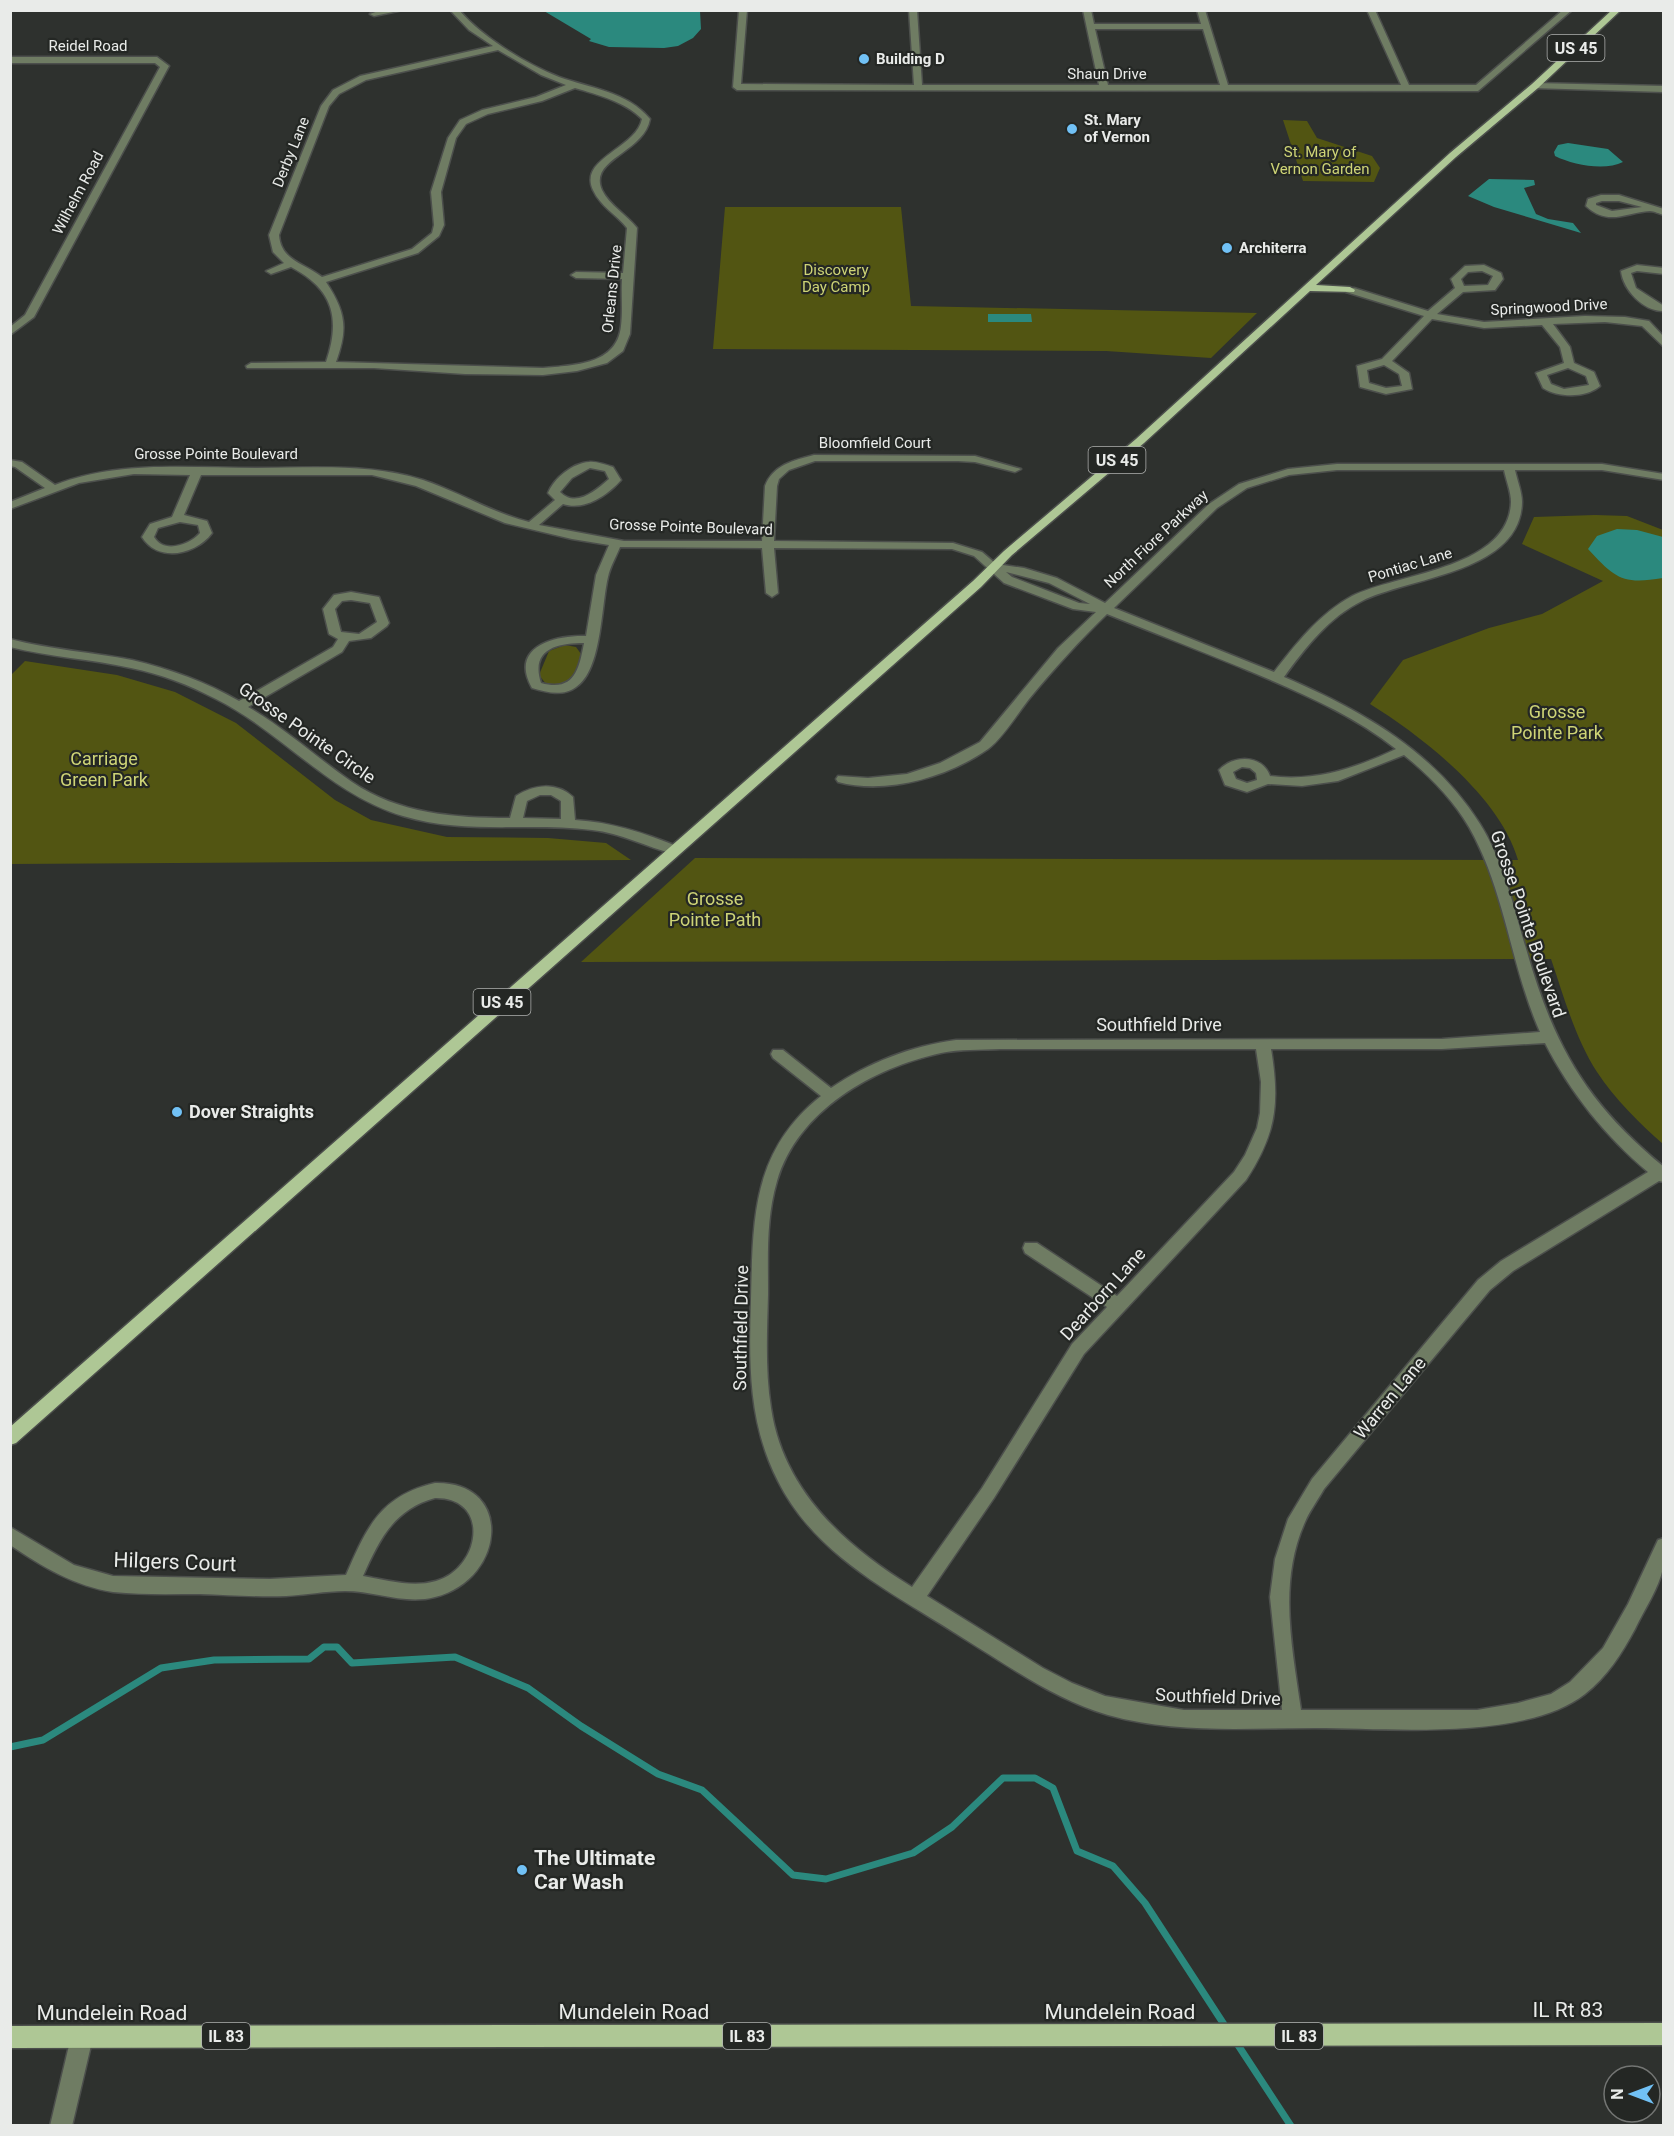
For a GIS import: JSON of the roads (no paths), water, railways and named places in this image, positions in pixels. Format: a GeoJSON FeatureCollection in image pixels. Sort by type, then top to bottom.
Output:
{"type":"FeatureCollection","features":[{"type":"Feature","properties":{"kind":"main road","name":"US 45"},"geometry":{"type":"LineString","coordinates":[[10,1438],[995,567],[1008,552],[1140,441],[1453,155],[1535,86],[1617,10]]}},
{"type":"Feature","properties":{"kind":"main road"},"geometry":{"type":"LineString","coordinates":[[1332,265],[1332,271],[1339,282],[1350,290]]}},
{"type":"Feature","properties":{"kind":"main road"},"geometry":{"type":"LineString","coordinates":[[1308,288],[1350,290]]}},
{"type":"Feature","properties":{"kind":"main road","name":"IL Rt 83"},"geometry":{"type":"LineString","coordinates":[[1473,2035],[1664,2034]]}},
{"type":"Feature","properties":{"kind":"main road","name":"Mundelein Road"},"geometry":{"type":"LineString","coordinates":[[10,2037],[1473,2035]]}},
{"type":"Feature","properties":{"kind":"street"},"geometry":{"type":"LineString","coordinates":[[374,14],[399,10]]}},
{"type":"Feature","properties":{"kind":"street","name":"Orleans Drive"},"geometry":{"type":"LineString","coordinates":[[251,366],[330,365],[462,371],[551,371],[588,367],[612,357],[619,349],[626,315],[632,228],[598,191],[595,183],[596,175],[605,162],[644,131],[646,119],[629,104],[551,77],[463,21],[454,10]]}},
{"type":"Feature","properties":{"kind":"street","name":"Shaun Drive"},"geometry":{"type":"LineString","coordinates":[[743,10],[737,87],[1104,88],[1478,88],[1568,10]]}},
{"type":"Feature","properties":{"kind":"street"},"geometry":{"type":"LineString","coordinates":[[913,10],[918,87]]}},
{"type":"Feature","properties":{"kind":"street"},"geometry":{"type":"LineString","coordinates":[[1087,10],[1104,88]]}},
{"type":"Feature","properties":{"kind":"street"},"geometry":{"type":"LineString","coordinates":[[1201,10],[1225,88]]}},
{"type":"Feature","properties":{"kind":"street"},"geometry":{"type":"LineString","coordinates":[[1371,10],[1406,88]]}},
{"type":"Feature","properties":{"kind":"street"},"geometry":{"type":"LineString","coordinates":[[1090,26],[1206,27]]}},
{"type":"Feature","properties":{"kind":"street","name":"Derby Lane"},"geometry":{"type":"LineString","coordinates":[[320,280],[279,256],[273,244],[274,235],[325,106],[350,79],[501,47]]}},
{"type":"Feature","properties":{"kind":"street","name":"Reidel Road"},"geometry":{"type":"LineString","coordinates":[[10,60],[157,60],[164,63]]}},
{"type":"Feature","properties":{"kind":"street","name":"Wilhelm Road"},"geometry":{"type":"LineString","coordinates":[[10,332],[29,317],[165,66],[164,63]]}},
{"type":"Feature","properties":{"kind":"street"},"geometry":{"type":"LineString","coordinates":[[330,365],[338,340],[340,321],[320,280],[400,257],[422,247],[436,234],[439,225],[436,192],[452,138],[463,122],[485,112],[539,99],[574,85]]}},
{"type":"Feature","properties":{"kind":"street"},"geometry":{"type":"LineString","coordinates":[[1535,86],[1664,89]]}},
{"type":"Feature","properties":{"kind":"street"},"geometry":{"type":"LineString","coordinates":[[1649,208],[1630,214],[1608,214],[1597,211],[1591,206],[1591,201],[1599,198],[1629,198],[1649,208],[1664,212]]}},
{"type":"Feature","properties":{"kind":"street"},"geometry":{"type":"LineString","coordinates":[[271,271],[290,264]]}},
{"type":"Feature","properties":{"kind":"street"},"geometry":{"type":"LineString","coordinates":[[1664,271],[1637,268],[1626,271],[1625,277],[1638,297],[1662,308],[1645,323],[1664,344]]}},
{"type":"Feature","properties":{"kind":"street"},"geometry":{"type":"LineString","coordinates":[[576,275],[627,276]]}},
{"type":"Feature","properties":{"kind":"street"},"geometry":{"type":"LineString","coordinates":[[1386,361],[1460,289]]}},
{"type":"Feature","properties":{"kind":"street","name":"Springwood Drive"},"geometry":{"type":"LineString","coordinates":[[1350,290],[1463,323],[1544,322],[1589,318],[1645,323]]}},
{"type":"Feature","properties":{"kind":"street"},"geometry":{"type":"LineString","coordinates":[[1544,322],[1555,332],[1567,351],[1569,364]]}},
{"type":"Feature","properties":{"kind":"street","name":"Bloomfield Court"},"geometry":{"type":"LineString","coordinates":[[772,593],[768,546],[771,486],[774,478],[784,468],[799,461],[814,458],[958,458],[975,459],[1015,469]]}},
{"type":"Feature","properties":{"kind":"street"},"geometry":{"type":"LineString","coordinates":[[10,463],[18,464],[52,488]]}},
{"type":"Feature","properties":{"kind":"street"},"geometry":{"type":"LineString","coordinates":[[530,527],[561,500],[575,502],[595,498],[615,480],[613,472],[604,466],[583,466],[557,485],[554,493],[561,500]]}},
{"type":"Feature","properties":{"kind":"street","name":"Pontiac Lane"},"geometry":{"type":"LineString","coordinates":[[1276,678],[1301,645],[1333,615],[1358,598],[1379,589],[1458,566],[1490,550],[1508,532],[1516,514],[1518,496],[1509,467]]}},
{"type":"Feature","properties":{"kind":"street","name":"North Fiore Parkway"},"geometry":{"type":"LineString","coordinates":[[843,779],[868,782],[908,778],[945,766],[976,751],[992,737],[1062,651],[1213,506],[1242,486],[1268,477],[1318,468],[1602,467],[1664,477]]}},
{"type":"Feature","properties":{"kind":"street"},"geometry":{"type":"LineString","coordinates":[[177,518],[197,470]]}},
{"type":"Feature","properties":{"kind":"street","name":"Grosse Pointe Boulevard"},"geometry":{"type":"LineString","coordinates":[[12,504],[52,488],[101,475],[134,471],[372,472],[420,483],[509,521],[616,543],[768,546],[938,545],[964,549],[995,567],[1008,580],[1077,606],[1106,609],[1341,706],[1407,749],[1451,793],[1476,829],[1491,861],[1538,1010],[1549,1036],[1586,1095],[1624,1140],[1661,1174]]}},
{"type":"Feature","properties":{"kind":"street"},"geometry":{"type":"LineString","coordinates":[[591,640],[568,639],[552,642],[540,649],[533,662],[531,676],[536,685],[546,689],[561,689],[578,683],[585,671],[591,640],[602,575],[616,543]]}},
{"type":"Feature","properties":{"kind":"street"},"geometry":{"type":"LineString","coordinates":[[348,596],[375,600],[383,623],[371,635],[353,640],[345,637],[335,634],[329,609],[338,598],[348,596]]}},
{"type":"Feature","properties":{"kind":"street"},"geometry":{"type":"LineString","coordinates":[[242,705],[338,649],[345,637]]}},
{"type":"Feature","properties":{"kind":"street","name":"Grosse Pointe Circle"},"geometry":{"type":"LineString","coordinates":[[10,643],[40,650],[132,664],[175,675],[242,705],[348,786],[381,804],[422,817],[449,821],[568,824],[618,831],[674,850]]}},
{"type":"Feature","properties":{"kind":"street"},"geometry":{"type":"LineString","coordinates":[[1264,779],[1294,782],[1332,778],[1383,761],[1407,749]]}},
{"type":"Feature","properties":{"kind":"street"},"geometry":{"type":"LineString","coordinates":[[515,824],[521,799],[542,790],[558,792],[568,800],[568,824]]}},
{"type":"Feature","properties":{"kind":"street","name":"Southfield Drive"},"geometry":{"type":"LineString","coordinates":[[1549,1036],[1442,1044],[1000,1044],[944,1047],[904,1057],[868,1072],[831,1096],[801,1124],[782,1152],[770,1179],[763,1211],[757,1378],[760,1412],[774,1458],[800,1502],[834,1540],[915,1597],[1046,1681],[1081,1697],[1116,1708],[1184,1719],[1476,1719],[1524,1711],[1560,1699],[1600,1667],[1611,1651],[1632,1615],[1664,1546]]}},
{"type":"Feature","properties":{"kind":"street","name":"Dearborn Lane"},"geometry":{"type":"LineString","coordinates":[[915,1597],[988,1493],[1078,1349],[1240,1176],[1252,1160],[1263,1137],[1270,1110],[1271,1094],[1263,1044]]}},
{"type":"Feature","properties":{"kind":"street"},"geometry":{"type":"LineString","coordinates":[[778,1054],[831,1096]]}},
{"type":"Feature","properties":{"kind":"street","name":"Warren Lane"},"geometry":{"type":"LineString","coordinates":[[1293,1719],[1282,1640],[1279,1597],[1290,1536],[1318,1484],[1484,1285],[1507,1266],[1661,1174]]}},
{"type":"Feature","properties":{"kind":"street"},"geometry":{"type":"LineString","coordinates":[[1031,1248],[1118,1305]]}},
{"type":"Feature","properties":{"kind":"street","name":"Hilgers Court"},"geometry":{"type":"LineString","coordinates":[[10,1535],[66,1571],[91,1580],[128,1585],[296,1587],[351,1583],[403,1593],[419,1593],[451,1584],[469,1571],[482,1544],[482,1522],[474,1503],[454,1491],[432,1490],[408,1499],[387,1516],[379,1527],[351,1583]]}},
{"type":"Feature","properties":{"kind":"street"},"geometry":{"type":"LineString","coordinates":[[61,2126],[82,2037]]}},
{"type":"Feature","properties":{"kind":"water"},"geometry":{"type":"Polygon","coordinates":[[[544,11],[700,11],[701,29],[693,38],[678,46],[609,47],[589,41],[591,39],[544,11]]]}},
{"type":"Feature","properties":{"kind":"water"},"geometry":{"type":"Polygon","coordinates":[[[1568,143],[1608,149],[1623,162],[1616,165],[1589,166],[1555,156],[1554,152],[1558,145],[1568,143]]]}},
{"type":"Feature","properties":{"kind":"water"},"geometry":{"type":"Polygon","coordinates":[[[1489,179],[1534,180],[1535,185],[1524,188],[1536,214],[1548,219],[1573,223],[1581,233],[1494,207],[1468,196],[1489,179]]]}},
{"type":"Feature","properties":{"kind":"water"},"geometry":{"type":"Polygon","coordinates":[[[988,314],[1031,314],[1032,322],[988,322],[988,314]]]}},
{"type":"Feature","properties":{"kind":"water"},"geometry":{"type":"Polygon","coordinates":[[[1617,529],[1637,530],[1663,537],[1663,578],[1628,580],[1620,577],[1605,567],[1588,549],[1597,536],[1617,529]]]}},
{"type":"Feature","properties":{"kind":"waterway"},"geometry":{"type":"LineString","coordinates":[[10,1747],[43,1740],[161,1668],[214,1660],[309,1659],[324,1647],[337,1647],[352,1663],[455,1657],[528,1688],[581,1726],[658,1774],[702,1790],[793,1875],[826,1879],[913,1853],[952,1827],[1003,1778],[1035,1778],[1053,1788],[1077,1851],[1113,1866],[1145,1903],[1227,2029]]}},
{"type":"Feature","properties":{"kind":"waterway"},"geometry":{"type":"LineString","coordinates":[[1236,2042],[1291,2126]]}},
{"type":"Feature","properties":{"kind":"place","name":"Building D"},"geometry":{"type":"Point","coordinates":[864,59]}},
{"type":"Feature","properties":{"kind":"place","name":"St. Mary of Vernon"},"geometry":{"type":"Point","coordinates":[1072,129]}},
{"type":"Feature","properties":{"kind":"place","name":"Architerra"},"geometry":{"type":"Point","coordinates":[1227,248]}},
{"type":"Feature","properties":{"kind":"place","name":"Dover Straights"},"geometry":{"type":"Point","coordinates":[177,1112]}},
{"type":"Feature","properties":{"kind":"place","name":"The Ultimate Car Wash"},"geometry":{"type":"Point","coordinates":[522,1870]}},
{"type":"Feature","properties":{"kind":"park label","name":"St. Mary of Vernon Garden"},"geometry":{"type":"Point","coordinates":[1320,160]}},
{"type":"Feature","properties":{"kind":"park label","name":"Discovery Day Camp"},"geometry":{"type":"Point","coordinates":[836,278]}},
{"type":"Feature","properties":{"kind":"park label","name":"Grosse Pointe Park"},"geometry":{"type":"Point","coordinates":[1557,722]}},
{"type":"Feature","properties":{"kind":"park label","name":"Carriage Green Park"},"geometry":{"type":"Point","coordinates":[104,769]}},
{"type":"Feature","properties":{"kind":"park label","name":"Grosse Pointe Path"},"geometry":{"type":"Point","coordinates":[715,909]}}]}
